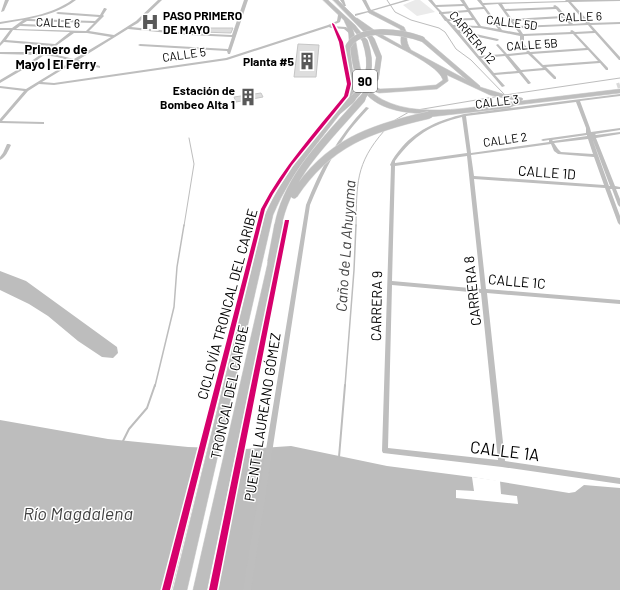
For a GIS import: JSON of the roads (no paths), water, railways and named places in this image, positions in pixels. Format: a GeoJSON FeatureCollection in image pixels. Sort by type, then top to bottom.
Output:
{"type":"FeatureCollection","features":[{"type":"Feature","properties":{"kind":"main road","name":"90"},"geometry":{"type":"LineString","coordinates":[[325,0],[340,16],[368,40]]}},
{"type":"Feature","properties":{"kind":"main road","name":"90"},"geometry":{"type":"LineString","coordinates":[[334,0],[356,17],[366,31],[368,40]]}},
{"type":"Feature","properties":{"kind":"main road"},"geometry":{"type":"LineString","coordinates":[[371,12],[402,28],[404,32],[403,38],[405,47],[409,51]]}},
{"type":"Feature","properties":{"kind":"main road"},"geometry":{"type":"LineString","coordinates":[[356,17],[386,39],[431,63],[484,90],[510,98],[539,98],[618,88]]}},
{"type":"Feature","properties":{"kind":"main road"},"geometry":{"type":"LineString","coordinates":[[346,20],[351,33],[359,75],[363,84],[370,94],[382,102],[392,106],[421,112],[440,112],[516,103],[618,88]]}},
{"type":"Feature","properties":{"kind":"main road"},"geometry":{"type":"LineString","coordinates":[[338,112],[351,93],[352,87],[347,51],[351,42],[366,35],[387,32],[408,34],[422,39],[478,87]]}},
{"type":"Feature","properties":{"kind":"main road"},"geometry":{"type":"LineString","coordinates":[[386,39],[395,40],[403,38]]}},
{"type":"Feature","properties":{"kind":"main road","name":"TRONCAL DEL CARIBE"},"geometry":{"type":"LineString","coordinates":[[180,590],[269,215],[284,183],[338,112],[356,95],[367,79],[370,63],[368,40]]}},
{"type":"Feature","properties":{"kind":"main road","name":"TRONCAL DEL CARIBE"},"geometry":{"type":"LineString","coordinates":[[200,590],[272,262],[280,216],[292,186],[311,159],[362,98],[376,78],[378,57],[368,40]]}},
{"type":"Feature","properties":{"kind":"main road"},"geometry":{"type":"LineString","coordinates":[[363,84],[374,90],[390,91],[424,89],[442,84],[446,80],[445,76],[431,63]]}},
{"type":"Feature","properties":{"kind":"main road"},"geometry":{"type":"LineString","coordinates":[[272,262],[291,200],[300,185],[315,167],[332,152],[360,136],[394,124],[429,115],[509,106],[516,103]]}},
{"type":"Feature","properties":{"kind":"street"},"geometry":{"type":"LineString","coordinates":[[2,11],[7,0]]}},
{"type":"Feature","properties":{"kind":"street"},"geometry":{"type":"LineString","coordinates":[[0,23],[62,10],[74,0]]}},
{"type":"Feature","properties":{"kind":"street"},"geometry":{"type":"LineString","coordinates":[[0,121],[27,90],[142,19],[160,0]]}},
{"type":"Feature","properties":{"kind":"street"},"geometry":{"type":"LineString","coordinates":[[227,59],[229,55],[228,50],[246,0]]}},
{"type":"Feature","properties":{"kind":"street"},"geometry":{"type":"LineString","coordinates":[[342,0],[345,5]]}},
{"type":"Feature","properties":{"kind":"street"},"geometry":{"type":"LineString","coordinates":[[364,0],[371,12]]}},
{"type":"Feature","properties":{"kind":"street"},"geometry":{"type":"LineString","coordinates":[[356,17],[408,0]]}},
{"type":"Feature","properties":{"kind":"street","name":"CARRERA 12"},"geometry":{"type":"LineString","coordinates":[[430,0],[502,86]]}},
{"type":"Feature","properties":{"kind":"street"},"geometry":{"type":"LineString","coordinates":[[462,0],[480,27]]}},
{"type":"Feature","properties":{"kind":"street"},"geometry":{"type":"LineString","coordinates":[[479,0],[500,30]]}},
{"type":"Feature","properties":{"kind":"street"},"geometry":{"type":"LineString","coordinates":[[567,0],[620,59]]}},
{"type":"Feature","properties":{"kind":"street"},"geometry":{"type":"LineString","coordinates":[[482,4],[498,4],[520,1],[620,0]]}},
{"type":"Feature","properties":{"kind":"street"},"geometry":{"type":"LineString","coordinates":[[552,1],[572,25]]}},
{"type":"Feature","properties":{"kind":"street"},"geometry":{"type":"LineString","coordinates":[[498,4],[512,20],[522,35],[522,44],[554,78]]}},
{"type":"Feature","properties":{"kind":"street"},"geometry":{"type":"LineString","coordinates":[[435,6],[465,5]]}},
{"type":"Feature","properties":{"kind":"street"},"geometry":{"type":"LineString","coordinates":[[440,13],[485,8]]}},
{"type":"Feature","properties":{"kind":"street"},"geometry":{"type":"LineString","coordinates":[[504,10],[557,8]]}},
{"type":"Feature","properties":{"kind":"street"},"geometry":{"type":"LineString","coordinates":[[87,32],[102,16],[105,9]]}},
{"type":"Feature","properties":{"kind":"street"},"geometry":{"type":"LineString","coordinates":[[523,9],[531,19]]}},
{"type":"Feature","properties":{"kind":"street"},"geometry":{"type":"LineString","coordinates":[[539,9],[548,18]]}},
{"type":"Feature","properties":{"kind":"street"},"geometry":{"type":"LineString","coordinates":[[44,31],[60,13],[102,16]]}},
{"type":"Feature","properties":{"kind":"street","name":"CALLE 5"},"geometry":{"type":"LineString","coordinates":[[38,82],[54,84],[227,59],[329,26],[339,21],[340,16]]}},
{"type":"Feature","properties":{"kind":"street"},"geometry":{"type":"LineString","coordinates":[[512,20],[566,17]]}},
{"type":"Feature","properties":{"kind":"street"},"geometry":{"type":"LineString","coordinates":[[22,19],[96,22]]}},
{"type":"Feature","properties":{"kind":"street"},"geometry":{"type":"LineString","coordinates":[[0,45],[12,30],[27,19]]}},
{"type":"Feature","properties":{"kind":"street"},"geometry":{"type":"LineString","coordinates":[[446,20],[475,19]]}},
{"type":"Feature","properties":{"kind":"street","name":"CALLE 6"},"geometry":{"type":"LineString","coordinates":[[517,27],[620,23]]}},
{"type":"Feature","properties":{"kind":"street"},"geometry":{"type":"LineString","coordinates":[[19,25],[48,26]]}},
{"type":"Feature","properties":{"kind":"street"},"geometry":{"type":"LineString","coordinates":[[567,25],[607,69]]}},
{"type":"Feature","properties":{"kind":"street","name":"CALLE 5"},"geometry":{"type":"LineString","coordinates":[[329,26],[346,28],[351,33]]}},
{"type":"Feature","properties":{"kind":"street","name":"CALLE 5D"},"geometry":{"type":"LineString","coordinates":[[452,26],[480,27],[522,35],[595,32]]}},
{"type":"Feature","properties":{"kind":"street"},"geometry":{"type":"LineString","coordinates":[[127,28],[189,34],[234,36]]}},
{"type":"Feature","properties":{"kind":"street","name":"CALLE 6"},"geometry":{"type":"LineString","coordinates":[[0,29],[87,32],[114,36]]}},
{"type":"Feature","properties":{"kind":"street"},"geometry":{"type":"LineString","coordinates":[[456,31],[497,40]]}},
{"type":"Feature","properties":{"kind":"street"},"geometry":{"type":"LineString","coordinates":[[0,82],[73,32]]}},
{"type":"Feature","properties":{"kind":"street"},"geometry":{"type":"LineString","coordinates":[[3,41],[56,45]]}},
{"type":"Feature","properties":{"kind":"street"},"geometry":{"type":"LineString","coordinates":[[140,45],[228,50]]}},
{"type":"Feature","properties":{"kind":"street"},"geometry":{"type":"LineString","coordinates":[[498,45],[529,83]]}},
{"type":"Feature","properties":{"kind":"street","name":"CALLE 5B"},"geometry":{"type":"LineString","coordinates":[[478,57],[588,49]]}},
{"type":"Feature","properties":{"kind":"street"},"geometry":{"type":"LineString","coordinates":[[0,53],[43,54],[75,60],[99,67]]}},
{"type":"Feature","properties":{"kind":"street","name":"CALLE 5B"},"geometry":{"type":"LineString","coordinates":[[492,74],[600,62]]}},
{"type":"Feature","properties":{"kind":"street"},"geometry":{"type":"LineString","coordinates":[[0,87],[27,90]]}},
{"type":"Feature","properties":{"kind":"street","name":"CALLE 3"},"geometry":{"type":"LineString","coordinates":[[392,163],[402,147],[419,132],[430,126],[464,115],[620,95]]}},
{"type":"Feature","properties":{"kind":"street"},"geometry":{"type":"LineString","coordinates":[[578,101],[590,134],[614,187],[620,205]]}},
{"type":"Feature","properties":{"kind":"street","name":"PUENTE LAUREANO GÓMEZ"},"geometry":{"type":"LineString","coordinates":[[247,590],[308,205],[314,189],[330,159],[347,133],[367,109]]}},
{"type":"Feature","properties":{"kind":"street","name":"CARRERA 8"},"geometry":{"type":"LineString","coordinates":[[464,115],[472,177],[502,464]]}},
{"type":"Feature","properties":{"kind":"street"},"geometry":{"type":"LineString","coordinates":[[0,121],[43,123]]}},
{"type":"Feature","properties":{"kind":"street","name":"CALLE 2"},"geometry":{"type":"LineString","coordinates":[[392,163],[551,141],[620,128]]}},
{"type":"Feature","properties":{"kind":"street","name":"CALLE 2"},"geometry":{"type":"LineString","coordinates":[[590,134],[620,133]]}},
{"type":"Feature","properties":{"kind":"street"},"geometry":{"type":"LineString","coordinates":[[590,134],[596,156],[620,223]]}},
{"type":"Feature","properties":{"kind":"street"},"geometry":{"type":"LineString","coordinates":[[551,141],[556,150],[560,153],[596,156]]}},
{"type":"Feature","properties":{"kind":"street"},"geometry":{"type":"LineString","coordinates":[[1,158],[9,145]]}},
{"type":"Feature","properties":{"kind":"street","name":"CARRERA 9"},"geometry":{"type":"LineString","coordinates":[[385,451],[392,163]]}},
{"type":"Feature","properties":{"kind":"street","name":"CALLE 1D"},"geometry":{"type":"LineString","coordinates":[[472,177],[620,188]]}},
{"type":"Feature","properties":{"kind":"street","name":"CALLE 1C"},"geometry":{"type":"LineString","coordinates":[[389,283],[620,302]]}},
{"type":"Feature","properties":{"kind":"street","name":"CALLE 1A"},"geometry":{"type":"LineString","coordinates":[[385,451],[502,464],[620,481]]}},
{"type":"Feature","properties":{"kind":"water"},"geometry":{"type":"Polygon","coordinates":[[[0,271],[26,281],[117,347],[118,353],[113,358],[102,357],[78,341],[48,316],[29,304],[0,290],[0,271]]]}},
{"type":"Feature","properties":{"kind":"water","name":"Río Magdalena"},"geometry":{"type":"Polygon","coordinates":[[[0,420],[108,439],[188,447],[245,449],[291,446],[387,466],[472,477],[569,493],[575,492],[584,485],[620,488],[620,590],[0,590],[0,420]]]}},
{"type":"Feature","properties":{"kind":"waterway"},"geometry":{"type":"LineString","coordinates":[[387,0],[395,12],[411,20],[439,28],[445,32],[456,49],[471,60],[505,95],[620,78]]}},
{"type":"Feature","properties":{"kind":"waterway","name":"Caño de La Ahuyama"},"geometry":{"type":"LineString","coordinates":[[417,110],[500,96]]}},
{"type":"Feature","properties":{"kind":"waterway","name":"Caño de La Ahuyama"},"geometry":{"type":"LineString","coordinates":[[395,120],[409,112]]}},
{"type":"Feature","properties":{"kind":"waterway","name":"Caño de La Ahuyama"},"geometry":{"type":"LineString","coordinates":[[356,226],[358,186],[363,164],[384,131]]}},
{"type":"Feature","properties":{"kind":"waterway"},"geometry":{"type":"LineString","coordinates":[[184,226],[194,164],[189,138]]}},
{"type":"Feature","properties":{"kind":"waterway"},"geometry":{"type":"LineString","coordinates":[[155,386],[174,307],[177,267],[184,225]]}},
{"type":"Feature","properties":{"kind":"waterway","name":"Caño de La Ahuyama"},"geometry":{"type":"LineString","coordinates":[[345,386],[356,225]]}},
{"type":"Feature","properties":{"kind":"waterway"},"geometry":{"type":"LineString","coordinates":[[123,441],[129,429],[147,408],[155,385]]}},
{"type":"Feature","properties":{"kind":"waterway","name":"Caño de La Ahuyama"},"geometry":{"type":"LineString","coordinates":[[339,457],[345,385]]}},
{"type":"Feature","properties":{"kind":"place","name":"PASO PRIMERO DE MAYO"},"geometry":{"type":"Point","coordinates":[150,22]}},
{"type":"Feature","properties":{"kind":"place","name":"Planta #5"},"geometry":{"type":"Point","coordinates":[307,61]}},
{"type":"Feature","properties":{"kind":"place","name":"Estación de Bombeo Alta 1"},"geometry":{"type":"Point","coordinates":[248,97]}},
{"type":"Feature","properties":{"kind":"district","name":"Primero de Mayo | El Ferry"},"geometry":{"type":"Point","coordinates":[56,56]}}]}
